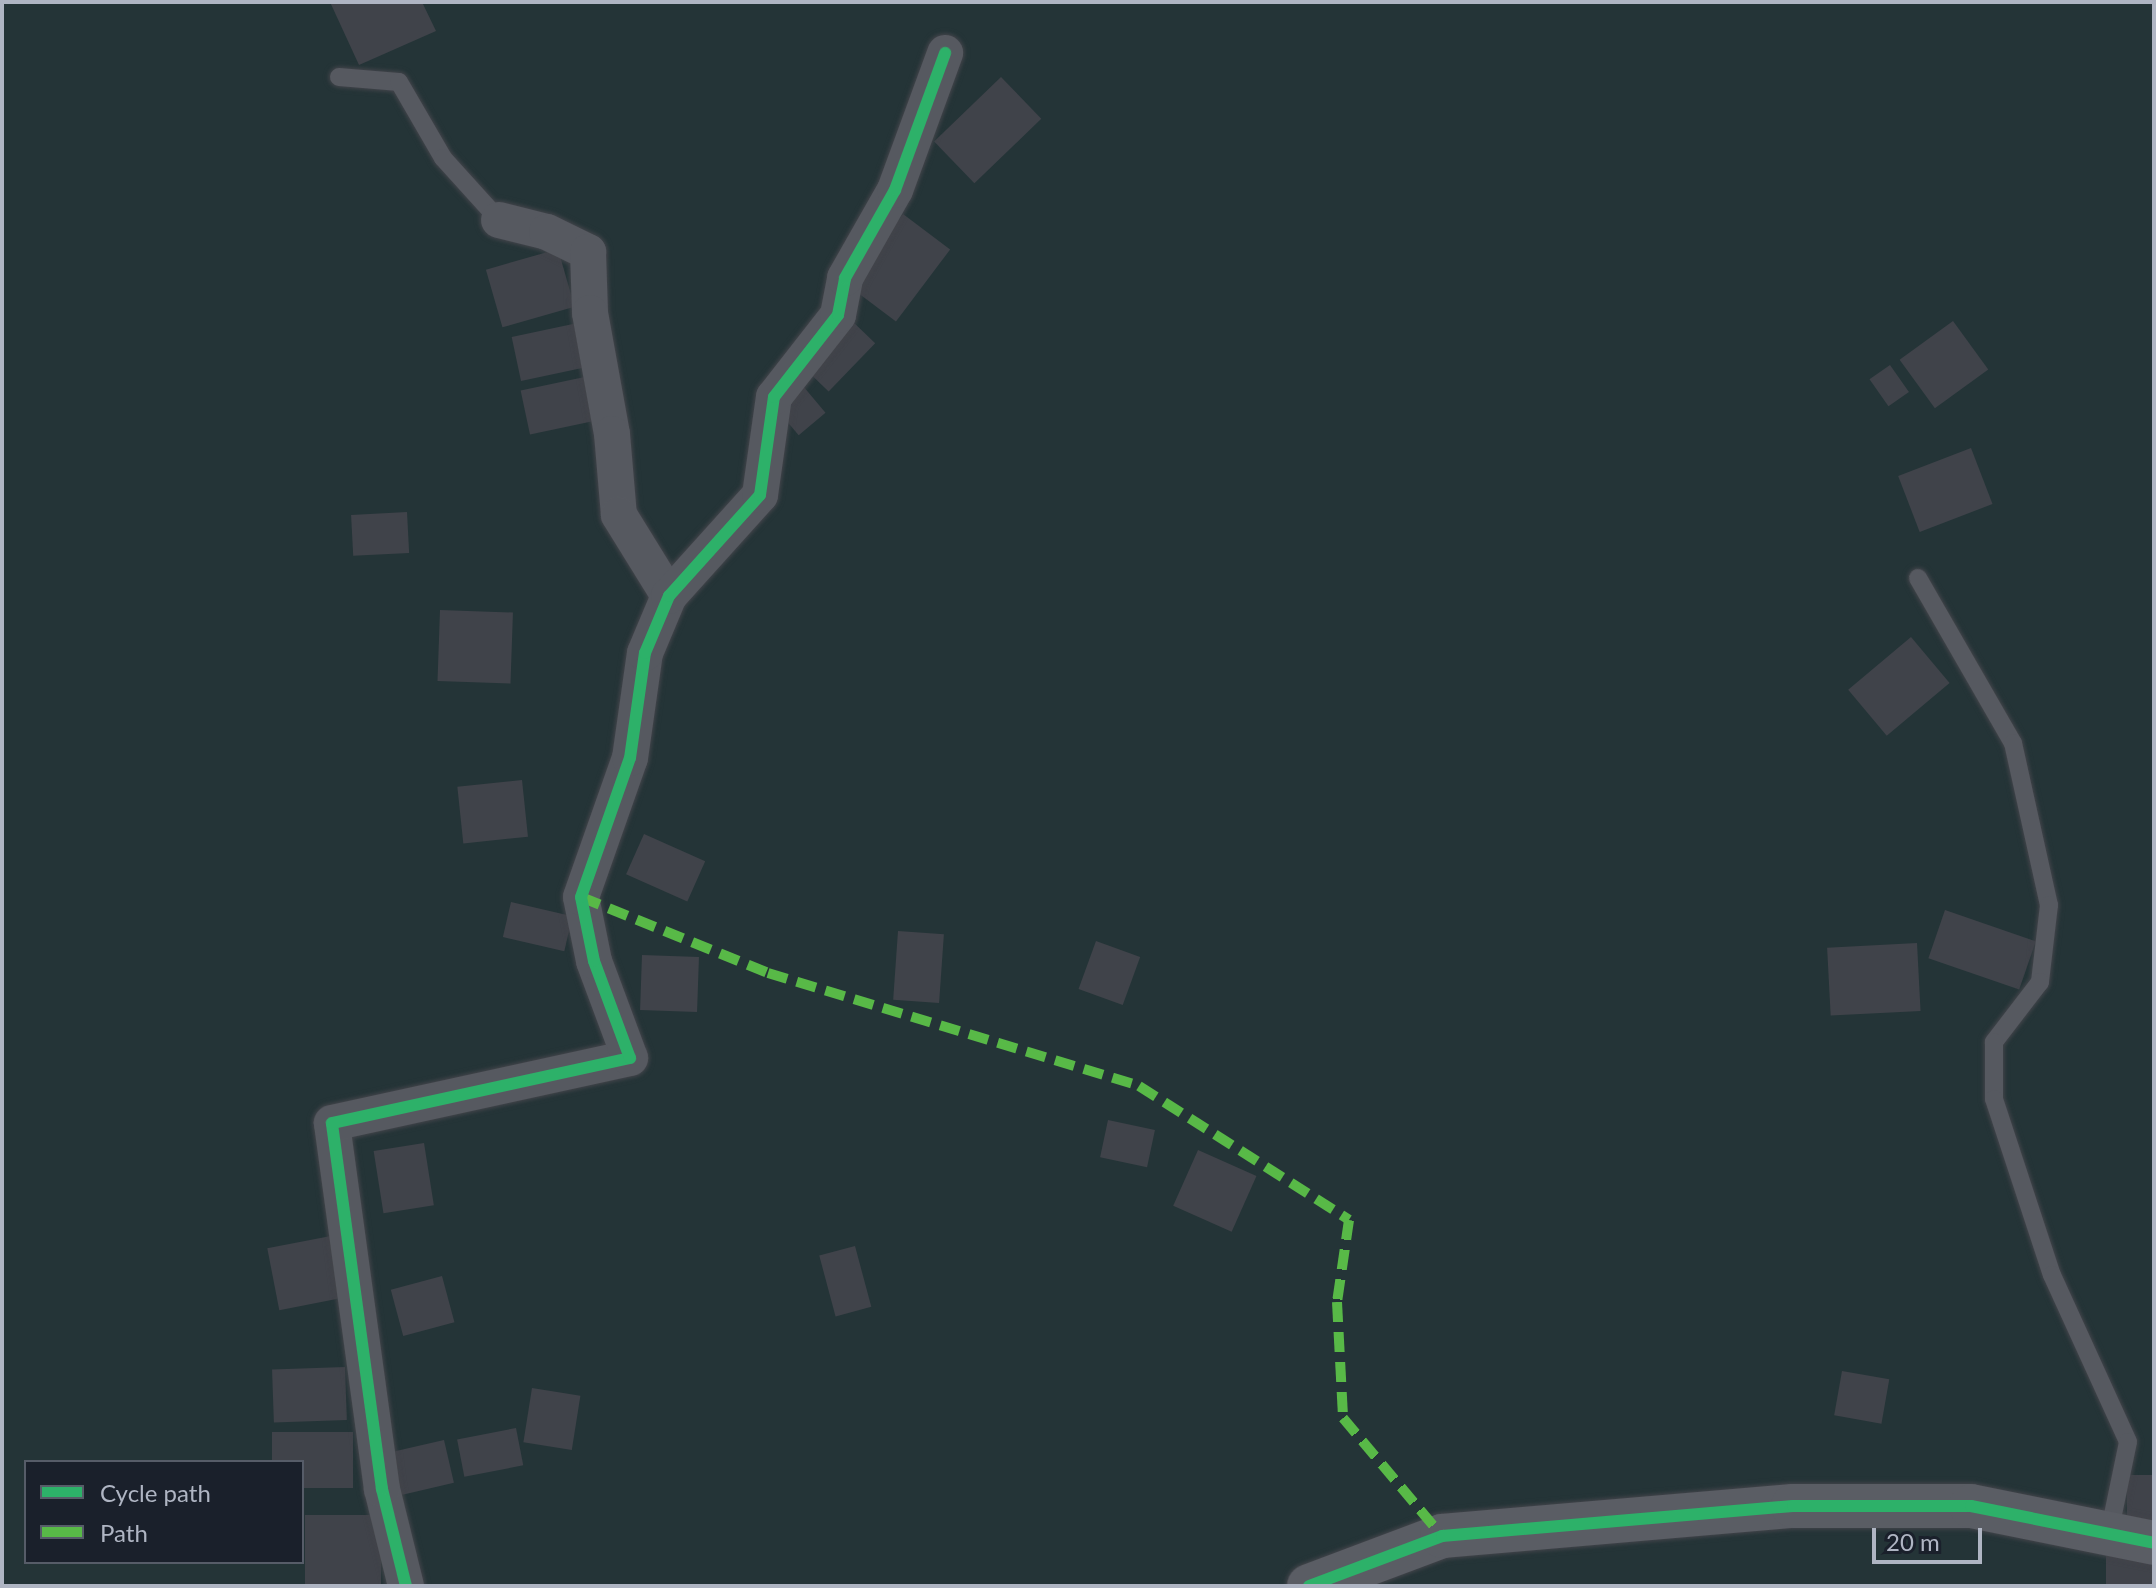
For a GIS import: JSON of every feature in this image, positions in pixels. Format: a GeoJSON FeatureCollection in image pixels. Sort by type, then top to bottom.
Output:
{"type":"FeatureCollection","features":[{"type":"Feature","properties":{"kind":"street"},"geometry":{"type":"LineString","coordinates":[[406,1586],[382,1489],[332,1123],[630,1058],[594,961],[581,897],[630,758],[645,653],[669,596],[760,495],[774,397],[838,315],[845,278],[895,190],[945,53]]}},
{"type":"Feature","properties":{"kind":"street"},"geometry":{"type":"LineString","coordinates":[[499,220],[547,232],[588,252],[590,313],[612,434],[619,515],[669,596]]}},
{"type":"Feature","properties":{"kind":"street"},"geometry":{"type":"LineString","coordinates":[[1309,1586],[1442,1536],[1793,1506],[1971,1506],[2154,1543]]}},
{"type":"Feature","properties":{"kind":"lane"},"geometry":{"type":"LineString","coordinates":[[339,77],[399,82],[443,158],[499,220]]}},
{"type":"Feature","properties":{"kind":"lane"},"geometry":{"type":"LineString","coordinates":[[1918,578],[2013,743],[2049,905],[2040,982],[1994,1042],[1994,1099],[2052,1275],[2128,1442],[2109,1534]]}},
{"type":"Feature","properties":{"kind":"shaded area"},"geometry":{"type":"Polygon","coordinates":[[[2,2],[2154,2],[2154,1586],[2,1586],[2,2]]]}},
{"type":"Feature","properties":{"kind":"building"},"geometry":{"type":"Polygon","coordinates":[[[330,2],[422,2],[436,31],[359,65],[330,2]]]}},
{"type":"Feature","properties":{"kind":"building"},"geometry":{"type":"Polygon","coordinates":[[[1001,77],[1041,119],[974,183],[934,142],[1001,77]]]}},
{"type":"Feature","properties":{"kind":"building"},"geometry":{"type":"Polygon","coordinates":[[[903,214],[950,250],[896,321],[849,286],[903,214]]]}},
{"type":"Feature","properties":{"kind":"building"},"geometry":{"type":"Polygon","coordinates":[[[558,249],[575,307],[502,327],[486,270],[558,249]]]}},
{"type":"Feature","properties":{"kind":"building"},"geometry":{"type":"Polygon","coordinates":[[[850,319],[875,343],[829,392],[803,367],[850,319]]]}},
{"type":"Feature","properties":{"kind":"building"},"geometry":{"type":"Polygon","coordinates":[[[587,321],[596,365],[521,381],[512,337],[587,321]]]}},
{"type":"Feature","properties":{"kind":"building"},"geometry":{"type":"Polygon","coordinates":[[[1953,321],[1988,370],[1935,408],[1900,360],[1953,321]]]}},
{"type":"Feature","properties":{"kind":"building"},"geometry":{"type":"Polygon","coordinates":[[[1890,365],[1909,392],[1888,406],[1870,379],[1890,365]]]}},
{"type":"Feature","properties":{"kind":"building"},"geometry":{"type":"Polygon","coordinates":[[[594,375],[603,419],[530,435],[521,391],[594,375]]]}},
{"type":"Feature","properties":{"kind":"building"},"geometry":{"type":"Polygon","coordinates":[[[803,386],[825,413],[799,435],[776,408],[803,386]]]}},
{"type":"Feature","properties":{"kind":"building"},"geometry":{"type":"Polygon","coordinates":[[[1971,448],[1993,504],[1920,532],[1898,476],[1971,448]]]}},
{"type":"Feature","properties":{"kind":"building"},"geometry":{"type":"Polygon","coordinates":[[[407,512],[409,553],[353,556],[351,515],[407,512]]]}},
{"type":"Feature","properties":{"kind":"building"},"geometry":{"type":"Polygon","coordinates":[[[440,610],[513,613],[510,684],[438,681],[440,610]]]}},
{"type":"Feature","properties":{"kind":"building"},"geometry":{"type":"Polygon","coordinates":[[[1911,637],[1950,683],[1887,736],[1848,690],[1911,637]]]}},
{"type":"Feature","properties":{"kind":"building"},"geometry":{"type":"Polygon","coordinates":[[[522,780],[528,837],[463,843],[457,787],[522,780]]]}},
{"type":"Feature","properties":{"kind":"building"},"geometry":{"type":"Polygon","coordinates":[[[644,834],[705,861],[687,901],[626,874],[644,834]]]}},
{"type":"Feature","properties":{"kind":"building"},"geometry":{"type":"Polygon","coordinates":[[[511,902],[572,916],[564,951],[503,937],[511,902]]]}},
{"type":"Feature","properties":{"kind":"building"},"geometry":{"type":"Polygon","coordinates":[[[1945,910],[2036,941],[2019,989],[1928,958],[1945,910]]]}},
{"type":"Feature","properties":{"kind":"building"},"geometry":{"type":"Polygon","coordinates":[[[898,931],[944,934],[939,1003],[893,1000],[898,931]]]}},
{"type":"Feature","properties":{"kind":"building"},"geometry":{"type":"Polygon","coordinates":[[[1096,941],[1140,957],[1123,1005],[1079,989],[1096,941]]]}},
{"type":"Feature","properties":{"kind":"building"},"geometry":{"type":"Polygon","coordinates":[[[1917,943],[1921,1011],[1831,1016],[1827,948],[1917,943]]]}},
{"type":"Feature","properties":{"kind":"building"},"geometry":{"type":"Polygon","coordinates":[[[642,955],[699,957],[697,1012],[640,1010],[642,955]]]}},
{"type":"Feature","properties":{"kind":"building"},"geometry":{"type":"Polygon","coordinates":[[[1108,1120],[1155,1130],[1147,1167],[1100,1157],[1108,1120]]]}},
{"type":"Feature","properties":{"kind":"building"},"geometry":{"type":"Polygon","coordinates":[[[424,1143],[434,1205],[383,1213],[374,1151],[424,1143]]]}},
{"type":"Feature","properties":{"kind":"building"},"geometry":{"type":"Polygon","coordinates":[[[1198,1150],[1256,1176],[1232,1232],[1173,1206],[1198,1150]]]}},
{"type":"Feature","properties":{"kind":"building"},"geometry":{"type":"Polygon","coordinates":[[[336,1235],[348,1297],[279,1310],[267,1248],[336,1235]]]}},
{"type":"Feature","properties":{"kind":"building"},"geometry":{"type":"Polygon","coordinates":[[[855,1246],[871,1307],[836,1316],[819,1256],[855,1246]]]}},
{"type":"Feature","properties":{"kind":"building"},"geometry":{"type":"Polygon","coordinates":[[[442,1276],[454,1322],[403,1336],[391,1290],[442,1276]]]}},
{"type":"Feature","properties":{"kind":"building"},"geometry":{"type":"Polygon","coordinates":[[[345,1367],[347,1420],[274,1423],[272,1370],[345,1367]]]}},
{"type":"Feature","properties":{"kind":"building"},"geometry":{"type":"Polygon","coordinates":[[[1842,1371],[1889,1379],[1881,1424],[1834,1415],[1842,1371]]]}},
{"type":"Feature","properties":{"kind":"building"},"geometry":{"type":"Polygon","coordinates":[[[532,1388],[580,1396],[572,1450],[523,1442],[532,1388]]]}},
{"type":"Feature","properties":{"kind":"building"},"geometry":{"type":"Polygon","coordinates":[[[516,1428],[523,1465],[464,1477],[457,1439],[516,1428]]]}},
{"type":"Feature","properties":{"kind":"building"},"geometry":{"type":"Polygon","coordinates":[[[272,1432],[353,1432],[353,1488],[304,1488],[304,1460],[272,1460],[272,1432]]]}},
{"type":"Feature","properties":{"kind":"building"},"geometry":{"type":"Polygon","coordinates":[[[444,1440],[454,1483],[398,1496],[388,1453],[444,1440]]]}},
{"type":"Feature","properties":{"kind":"building"},"geometry":{"type":"Polygon","coordinates":[[[2127,1475],[2154,1475],[2154,1521],[2127,1521],[2127,1475]]]}},
{"type":"Feature","properties":{"kind":"building"},"geometry":{"type":"Polygon","coordinates":[[[305,1515],[381,1515],[381,1586],[305,1586],[305,1515]]]}},
{"type":"Feature","properties":{"kind":"building"},"geometry":{"type":"Polygon","coordinates":[[[2106,1553],[2154,1553],[2154,1586],[2106,1586],[2106,1553]]]}},
{"type":"Feature","properties":{"kind":"marked path"},"geometry":{"type":"LineString","coordinates":[[581,897],[768,973],[1139,1086],[1349,1220],[1337,1302],[1343,1418],[1442,1536]]}},
{"type":"Feature","properties":{"kind":"cycle path"},"geometry":{"type":"LineString","coordinates":[[406,1586],[382,1489],[332,1123],[630,1058],[594,961],[581,897],[630,758],[645,653],[669,596],[760,495],[774,397],[838,315],[845,278],[895,190],[945,53]]}},
{"type":"Feature","properties":{"kind":"cycle path"},"geometry":{"type":"LineString","coordinates":[[1309,1586],[1442,1536],[1793,1506],[1971,1506],[2154,1543]]}}]}
